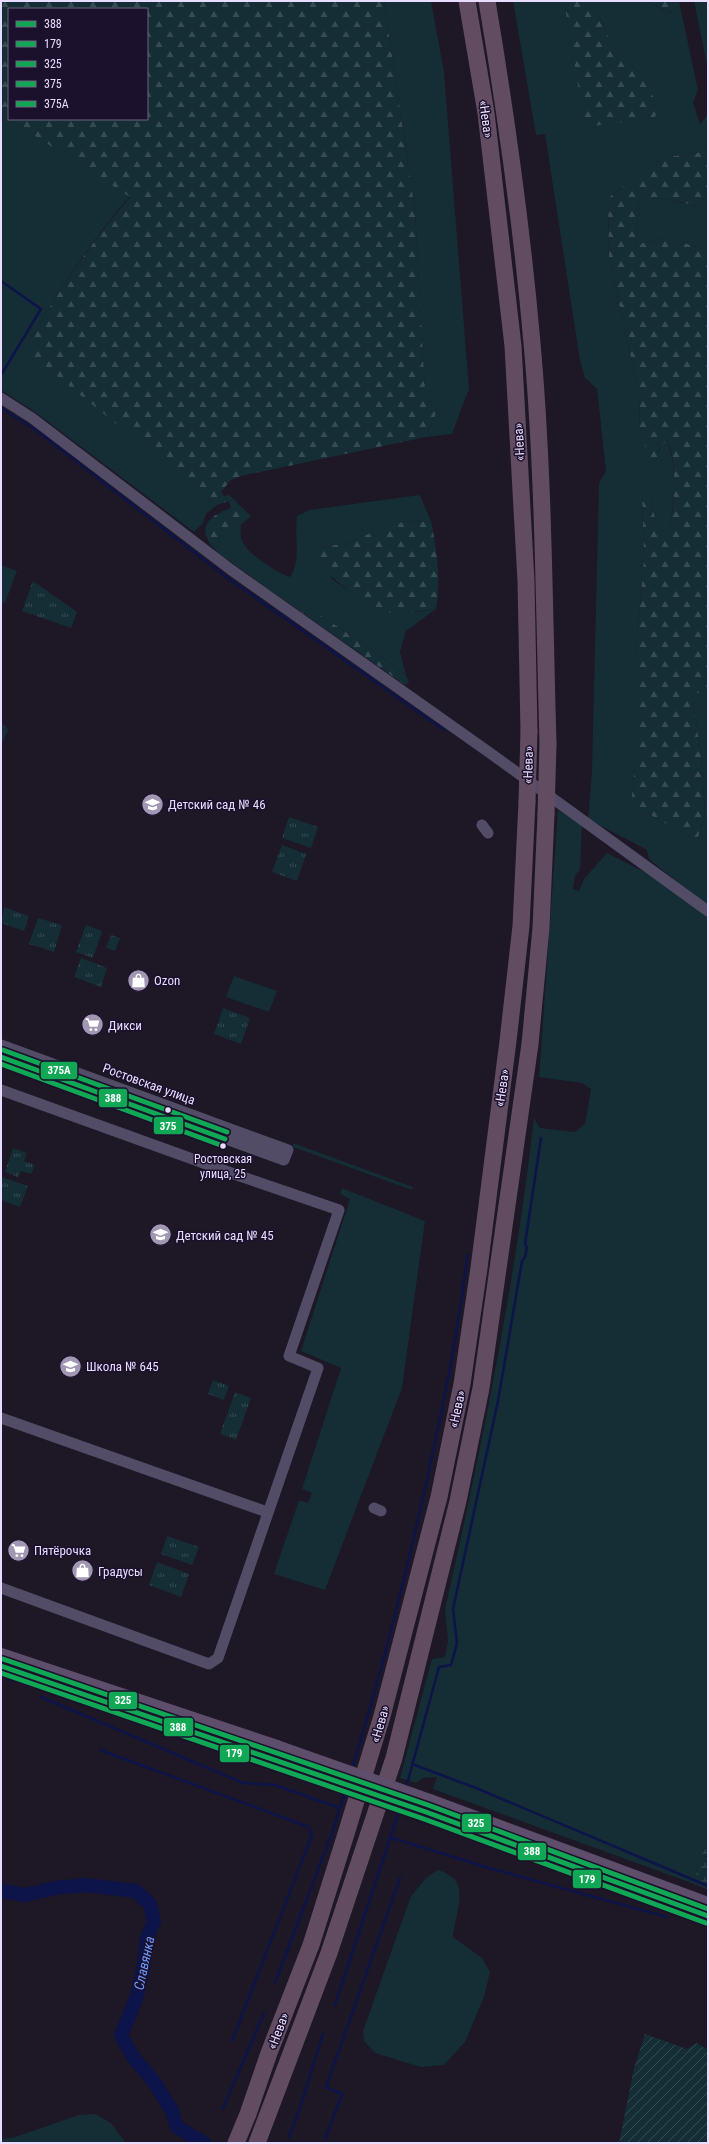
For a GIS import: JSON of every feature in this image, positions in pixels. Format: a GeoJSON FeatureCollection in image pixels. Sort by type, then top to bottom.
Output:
{"type":"FeatureCollection","features":[{"type":"Feature","properties":{"kind":"highway","name":"«Нева»"},"geometry":{"type":"LineString","coordinates":[[236,2143],[311,1945],[372,1751],[410,1612],[451,1437],[462,1384],[478,1276],[521,926],[529,731],[526,581],[513,346],[486,113],[467,1]]}},
{"type":"Feature","properties":{"kind":"highway","name":"«Нева»"},"geometry":{"type":"LineString","coordinates":[[257,2143],[267,2122],[288,2060],[330,1953],[394,1758],[458,1501],[481,1388],[530,1044],[541,928],[548,744],[543,519],[532,343],[505,110],[487,1]]}},
{"type":"Feature","properties":{"kind":"main road"},"geometry":{"type":"LineString","coordinates":[[1,1655],[275,1753],[708,1904]]}},
{"type":"Feature","properties":{"kind":"main road"},"geometry":{"type":"LineString","coordinates":[[1,1666],[275,1753]]}},
{"type":"Feature","properties":{"kind":"main road"},"geometry":{"type":"LineString","coordinates":[[428,1806],[708,1916]]}},
{"type":"Feature","properties":{"kind":"street"},"geometry":{"type":"LineString","coordinates":[[1,398],[32,418],[230,569],[490,753],[708,911]]}},
{"type":"Feature","properties":{"kind":"street","name":"Ростовская улица"},"geometry":{"type":"LineString","coordinates":[[1,1045],[286,1155],[1,1057]]}},
{"type":"Feature","properties":{"kind":"street"},"geometry":{"type":"LineString","coordinates":[[1,1090],[234,1174],[339,1210],[289,1356],[318,1368],[267,1512],[259,1543],[218,1658],[209,1664],[1,1588]]}},
{"type":"Feature","properties":{"kind":"street"},"geometry":{"type":"LineString","coordinates":[[1,1418],[267,1512]]}},
{"type":"Feature","properties":{"kind":"green space"},"geometry":{"type":"Polygon","coordinates":[[[1,1],[384,1],[415,211],[425,390],[437,411],[426,437],[241,476],[231,480],[221,492],[224,496],[229,495],[251,516],[237,528],[217,539],[222,546],[233,555],[233,559],[229,561],[219,554],[207,539],[205,532],[206,525],[219,513],[231,508],[229,501],[217,505],[32,356],[29,342],[76,267],[102,231],[130,197],[10,120],[148,120],[148,8],[8,8],[8,119],[1,114],[1,1]]]}},
{"type":"Feature","properties":{"kind":"green space"},"geometry":{"type":"Polygon","coordinates":[[[384,1],[431,1],[444,72],[469,389],[452,434],[426,437],[437,411],[425,390],[415,211],[384,1]]]}},
{"type":"Feature","properties":{"kind":"green space"},"geometry":{"type":"Polygon","coordinates":[[[513,1],[564,1],[586,127],[646,79],[612,45],[596,9],[596,1],[645,1],[674,14],[672,1],[679,1],[698,90],[693,103],[700,124],[708,114],[708,151],[661,158],[608,198],[609,258],[639,394],[640,430],[655,463],[660,448],[667,440],[673,461],[674,472],[674,495],[670,529],[661,531],[654,516],[652,502],[648,492],[642,493],[644,559],[635,660],[635,766],[631,804],[697,841],[705,813],[701,755],[692,693],[708,693],[708,907],[649,859],[647,850],[588,819],[592,770],[599,483],[606,471],[597,389],[585,378],[580,361],[545,134],[536,135],[513,1]]]}},
{"type":"Feature","properties":{"kind":"green space"},"geometry":{"type":"Polygon","coordinates":[[[564,1],[596,1],[596,9],[612,45],[646,79],[657,107],[655,118],[585,127],[564,1]]]}},
{"type":"Feature","properties":{"kind":"green space"},"geometry":{"type":"Polygon","coordinates":[[[645,1],[672,1],[675,14],[645,1]]]}},
{"type":"Feature","properties":{"kind":"green space"},"geometry":{"type":"Polygon","coordinates":[[[694,1],[708,1],[708,70],[694,1]]]}},
{"type":"Feature","properties":{"kind":"green space"},"geometry":{"type":"Polygon","coordinates":[[[1,114],[8,120],[10,120],[130,196],[102,230],[76,266],[52,304],[29,342],[32,355],[217,505],[206,514],[203,523],[194,532],[35,412],[1,390],[1,114]]]}},
{"type":"Feature","properties":{"kind":"green space"},"geometry":{"type":"Polygon","coordinates":[[[708,151],[708,196],[698,206],[661,198],[640,202],[635,245],[667,237],[708,251],[708,693],[692,693],[701,755],[705,813],[697,841],[631,804],[635,766],[635,660],[644,559],[642,493],[648,491],[656,521],[661,531],[670,529],[674,496],[674,471],[673,459],[667,440],[660,448],[655,463],[650,460],[640,430],[639,394],[609,258],[608,198],[661,158],[708,151]]]}},
{"type":"Feature","properties":{"kind":"green space"},"geometry":{"type":"Polygon","coordinates":[[[708,196],[708,251],[667,237],[635,245],[640,202],[660,198],[697,206],[708,196]]]}},
{"type":"Feature","properties":{"kind":"green space"},"geometry":{"type":"Polygon","coordinates":[[[420,495],[431,521],[403,522],[353,541],[317,549],[332,579],[348,590],[363,604],[417,612],[436,609],[406,631],[400,652],[406,675],[361,642],[300,602],[296,603],[294,607],[229,561],[233,559],[233,555],[222,546],[217,539],[241,525],[241,539],[250,552],[271,567],[290,577],[294,570],[297,555],[297,516],[309,510],[420,495]]]}},
{"type":"Feature","properties":{"kind":"green space"},"geometry":{"type":"Polygon","coordinates":[[[431,521],[438,565],[436,609],[389,613],[371,608],[361,602],[328,574],[312,555],[317,549],[353,541],[384,527],[403,522],[431,521]]]}},
{"type":"Feature","properties":{"kind":"green space"},"geometry":{"type":"Polygon","coordinates":[[[1,565],[17,571],[5,603],[1,602],[1,565]]]}},
{"type":"Feature","properties":{"kind":"green space"},"geometry":{"type":"Polygon","coordinates":[[[33,581],[77,612],[71,628],[22,611],[33,581]]]}},
{"type":"Feature","properties":{"kind":"green space"},"geometry":{"type":"Polygon","coordinates":[[[300,602],[361,642],[406,675],[409,682],[405,685],[294,607],[296,603],[300,602]]]}},
{"type":"Feature","properties":{"kind":"green space"},"geometry":{"type":"Polygon","coordinates":[[[1,723],[5,725],[8,730],[1,746],[1,723]]]}},
{"type":"Feature","properties":{"kind":"green space"},"geometry":{"type":"Polygon","coordinates":[[[558,810],[582,825],[580,870],[575,875],[573,889],[579,891],[584,879],[607,853],[652,876],[708,917],[708,1842],[698,1861],[694,1884],[433,1789],[437,1777],[423,1778],[416,1783],[400,1778],[432,1659],[445,1657],[448,1641],[445,1609],[472,1487],[496,1365],[517,1242],[534,1118],[540,1128],[575,1132],[585,1124],[591,1089],[582,1083],[539,1077],[558,810]]]}},
{"type":"Feature","properties":{"kind":"green space"},"geometry":{"type":"Polygon","coordinates":[[[289,817],[318,827],[311,848],[282,838],[289,817]]]}},
{"type":"Feature","properties":{"kind":"green space"},"geometry":{"type":"Polygon","coordinates":[[[282,845],[306,854],[297,881],[272,872],[282,845]]]}},
{"type":"Feature","properties":{"kind":"green space"},"geometry":{"type":"Polygon","coordinates":[[[4,907],[29,916],[24,931],[1,923],[4,907]]]}},
{"type":"Feature","properties":{"kind":"green space"},"geometry":{"type":"Polygon","coordinates":[[[38,918],[62,925],[54,952],[29,944],[38,918]]]}},
{"type":"Feature","properties":{"kind":"green space"},"geometry":{"type":"Polygon","coordinates":[[[86,925],[102,931],[93,958],[76,952],[86,925]]]}},
{"type":"Feature","properties":{"kind":"green space"},"geometry":{"type":"Polygon","coordinates":[[[111,935],[120,938],[115,951],[106,948],[111,935]]]}},
{"type":"Feature","properties":{"kind":"green space"},"geometry":{"type":"Polygon","coordinates":[[[81,958],[107,968],[101,987],[74,977],[81,958]]]}},
{"type":"Feature","properties":{"kind":"green space"},"geometry":{"type":"Polygon","coordinates":[[[234,976],[277,991],[269,1012],[226,997],[234,976]]]}},
{"type":"Feature","properties":{"kind":"green space"},"geometry":{"type":"Polygon","coordinates":[[[223,1008],[250,1018],[241,1044],[214,1034],[223,1008]]]}},
{"type":"Feature","properties":{"kind":"green space"},"geometry":{"type":"Polygon","coordinates":[[[293,1143],[413,1187],[412,1190],[293,1147],[293,1143]]]}},
{"type":"Feature","properties":{"kind":"green space"},"geometry":{"type":"Polygon","coordinates":[[[13,1148],[27,1153],[24,1161],[35,1165],[31,1174],[21,1171],[18,1177],[5,1172],[13,1148]]]}},
{"type":"Feature","properties":{"kind":"green space"},"geometry":{"type":"Polygon","coordinates":[[[2,1177],[28,1186],[20,1207],[1,1200],[2,1177]]]}},
{"type":"Feature","properties":{"kind":"green space"},"geometry":{"type":"Polygon","coordinates":[[[342,1188],[425,1221],[402,1388],[325,1590],[274,1574],[299,1500],[308,1503],[312,1493],[302,1489],[341,1368],[301,1351],[350,1199],[340,1194],[342,1188]]]}},
{"type":"Feature","properties":{"kind":"green space"},"geometry":{"type":"Polygon","coordinates":[[[213,1380],[229,1386],[224,1400],[208,1394],[213,1380]]]}},
{"type":"Feature","properties":{"kind":"green space"},"geometry":{"type":"Polygon","coordinates":[[[235,1392],[251,1398],[236,1440],[220,1434],[235,1392]]]}},
{"type":"Feature","properties":{"kind":"green space"},"geometry":{"type":"Polygon","coordinates":[[[167,1536],[199,1547],[192,1565],[161,1554],[167,1536]]]}},
{"type":"Feature","properties":{"kind":"green space"},"geometry":{"type":"Polygon","coordinates":[[[157,1562],[189,1574],[181,1597],[149,1585],[157,1562]]]}},
{"type":"Feature","properties":{"kind":"green space"},"geometry":{"type":"Polygon","coordinates":[[[708,1842],[708,1890],[694,1884],[698,1861],[708,1842]]]}},
{"type":"Feature","properties":{"kind":"green space"},"geometry":{"type":"Polygon","coordinates":[[[437,1870],[448,1874],[459,1888],[459,1907],[453,1937],[482,1958],[490,1972],[484,1997],[465,2042],[444,2065],[421,2067],[375,2053],[364,2041],[363,2031],[411,1896],[426,1878],[437,1870]]]}},
{"type":"Feature","properties":{"kind":"green space"},"geometry":{"type":"Polygon","coordinates":[[[645,2034],[687,2049],[697,2043],[708,2050],[708,2143],[619,2143],[634,2068],[645,2034]]]}},
{"type":"Feature","properties":{"kind":"green space"},"geometry":{"type":"Polygon","coordinates":[[[95,2114],[111,2123],[126,2143],[1,2143],[1,2139],[12,2138],[79,2115],[95,2114]]]}},
{"type":"Feature","properties":{"kind":"waterway"},"geometry":{"type":"LineString","coordinates":[[1,281],[41,309],[1,375]]}},
{"type":"Feature","properties":{"kind":"waterway"},"geometry":{"type":"LineString","coordinates":[[1,408],[33,428],[225,576],[444,730]]}},
{"type":"Feature","properties":{"kind":"waterway"},"geometry":{"type":"LineString","coordinates":[[406,1788],[439,1667],[451,1665],[457,1643],[453,1609],[498,1401],[522,1261],[525,1257],[527,1247],[525,1244],[541,1138]]}},
{"type":"Feature","properties":{"kind":"waterway"},"geometry":{"type":"LineString","coordinates":[[352,1769],[380,1674],[416,1529],[450,1368],[468,1255]]}},
{"type":"Feature","properties":{"kind":"waterway"},"geometry":{"type":"LineString","coordinates":[[41,1697],[243,1783],[275,1785],[340,1808]]}},
{"type":"Feature","properties":{"kind":"waterway"},"geometry":{"type":"LineString","coordinates":[[100,1750],[309,1827],[312,1835],[232,2041]]}},
{"type":"Feature","properties":{"kind":"waterway"},"geometry":{"type":"LineString","coordinates":[[412,1764],[476,1788],[708,1886]]}},
{"type":"Feature","properties":{"kind":"waterway"},"geometry":{"type":"LineString","coordinates":[[275,1983],[332,1833],[346,1789]]}},
{"type":"Feature","properties":{"kind":"waterway"},"geometry":{"type":"LineString","coordinates":[[335,2005],[400,1808]]}},
{"type":"Feature","properties":{"kind":"waterway"},"geometry":{"type":"LineString","coordinates":[[392,1838],[489,1868],[667,1917]]}},
{"type":"Feature","properties":{"kind":"waterway"},"geometry":{"type":"LineString","coordinates":[[325,2139],[342,2094],[326,2087],[400,1878]]}},
{"type":"Feature","properties":{"kind":"waterway","name":"Славянка"},"geometry":{"type":"LineString","coordinates":[[1,1891],[25,1895],[55,1888],[84,1885],[136,1891],[150,1904],[154,1922],[147,1938],[143,1970],[136,1999],[121,2035],[133,2057],[155,2083],[172,2111],[177,2127],[204,2143]]}},
{"type":"Feature","properties":{"kind":"waterway"},"geometry":{"type":"LineString","coordinates":[[223,2108],[264,2013]]}},
{"type":"Feature","properties":{"kind":"waterway"},"geometry":{"type":"LineString","coordinates":[[289,2137],[299,2111],[323,2034]]}},
{"type":"Feature","properties":{"kind":"transit line","name":"375А"},"geometry":{"type":"LineString","coordinates":[[3,1050],[227,1132]]}},
{"type":"Feature","properties":{"kind":"transit line","name":"388"},"geometry":{"type":"LineString","coordinates":[[1,1057],[225,1139]]}},
{"type":"Feature","properties":{"kind":"transit line","name":"375"},"geometry":{"type":"LineString","coordinates":[[1,1064],[223,1146]]}},
{"type":"Feature","properties":{"kind":"transit line","name":"325"},"geometry":{"type":"LineString","coordinates":[[3,1659],[428,1805],[708,1909]]}},
{"type":"Feature","properties":{"kind":"transit line","name":"388"},"geometry":{"type":"LineString","coordinates":[[1,1666],[426,1812],[708,1916]]}},
{"type":"Feature","properties":{"kind":"transit line","name":"179"},"geometry":{"type":"LineString","coordinates":[[1,1673],[424,1819],[706,1923]]}},
{"type":"Feature","properties":{"kind":"place","name":"Детский сад № 46"},"geometry":{"type":"Point","coordinates":[152,804]}},
{"type":"Feature","properties":{"kind":"place","name":"Ozon"},"geometry":{"type":"Point","coordinates":[139,980]}},
{"type":"Feature","properties":{"kind":"place","name":"Дикси"},"geometry":{"type":"Point","coordinates":[92,1025]}},
{"type":"Feature","properties":{"kind":"place","name":"Ростовская улица, 25"},"geometry":{"type":"Point","coordinates":[223,1146]}},
{"type":"Feature","properties":{"kind":"place","name":"Детский сад № 45"},"geometry":{"type":"Point","coordinates":[161,1235]}},
{"type":"Feature","properties":{"kind":"place","name":"Школа № 645"},"geometry":{"type":"Point","coordinates":[70,1366]}},
{"type":"Feature","properties":{"kind":"place","name":"Пятёрочка"},"geometry":{"type":"Point","coordinates":[18,1550]}},
{"type":"Feature","properties":{"kind":"place","name":"Градусы"},"geometry":{"type":"Point","coordinates":[82,1571]}}]}
